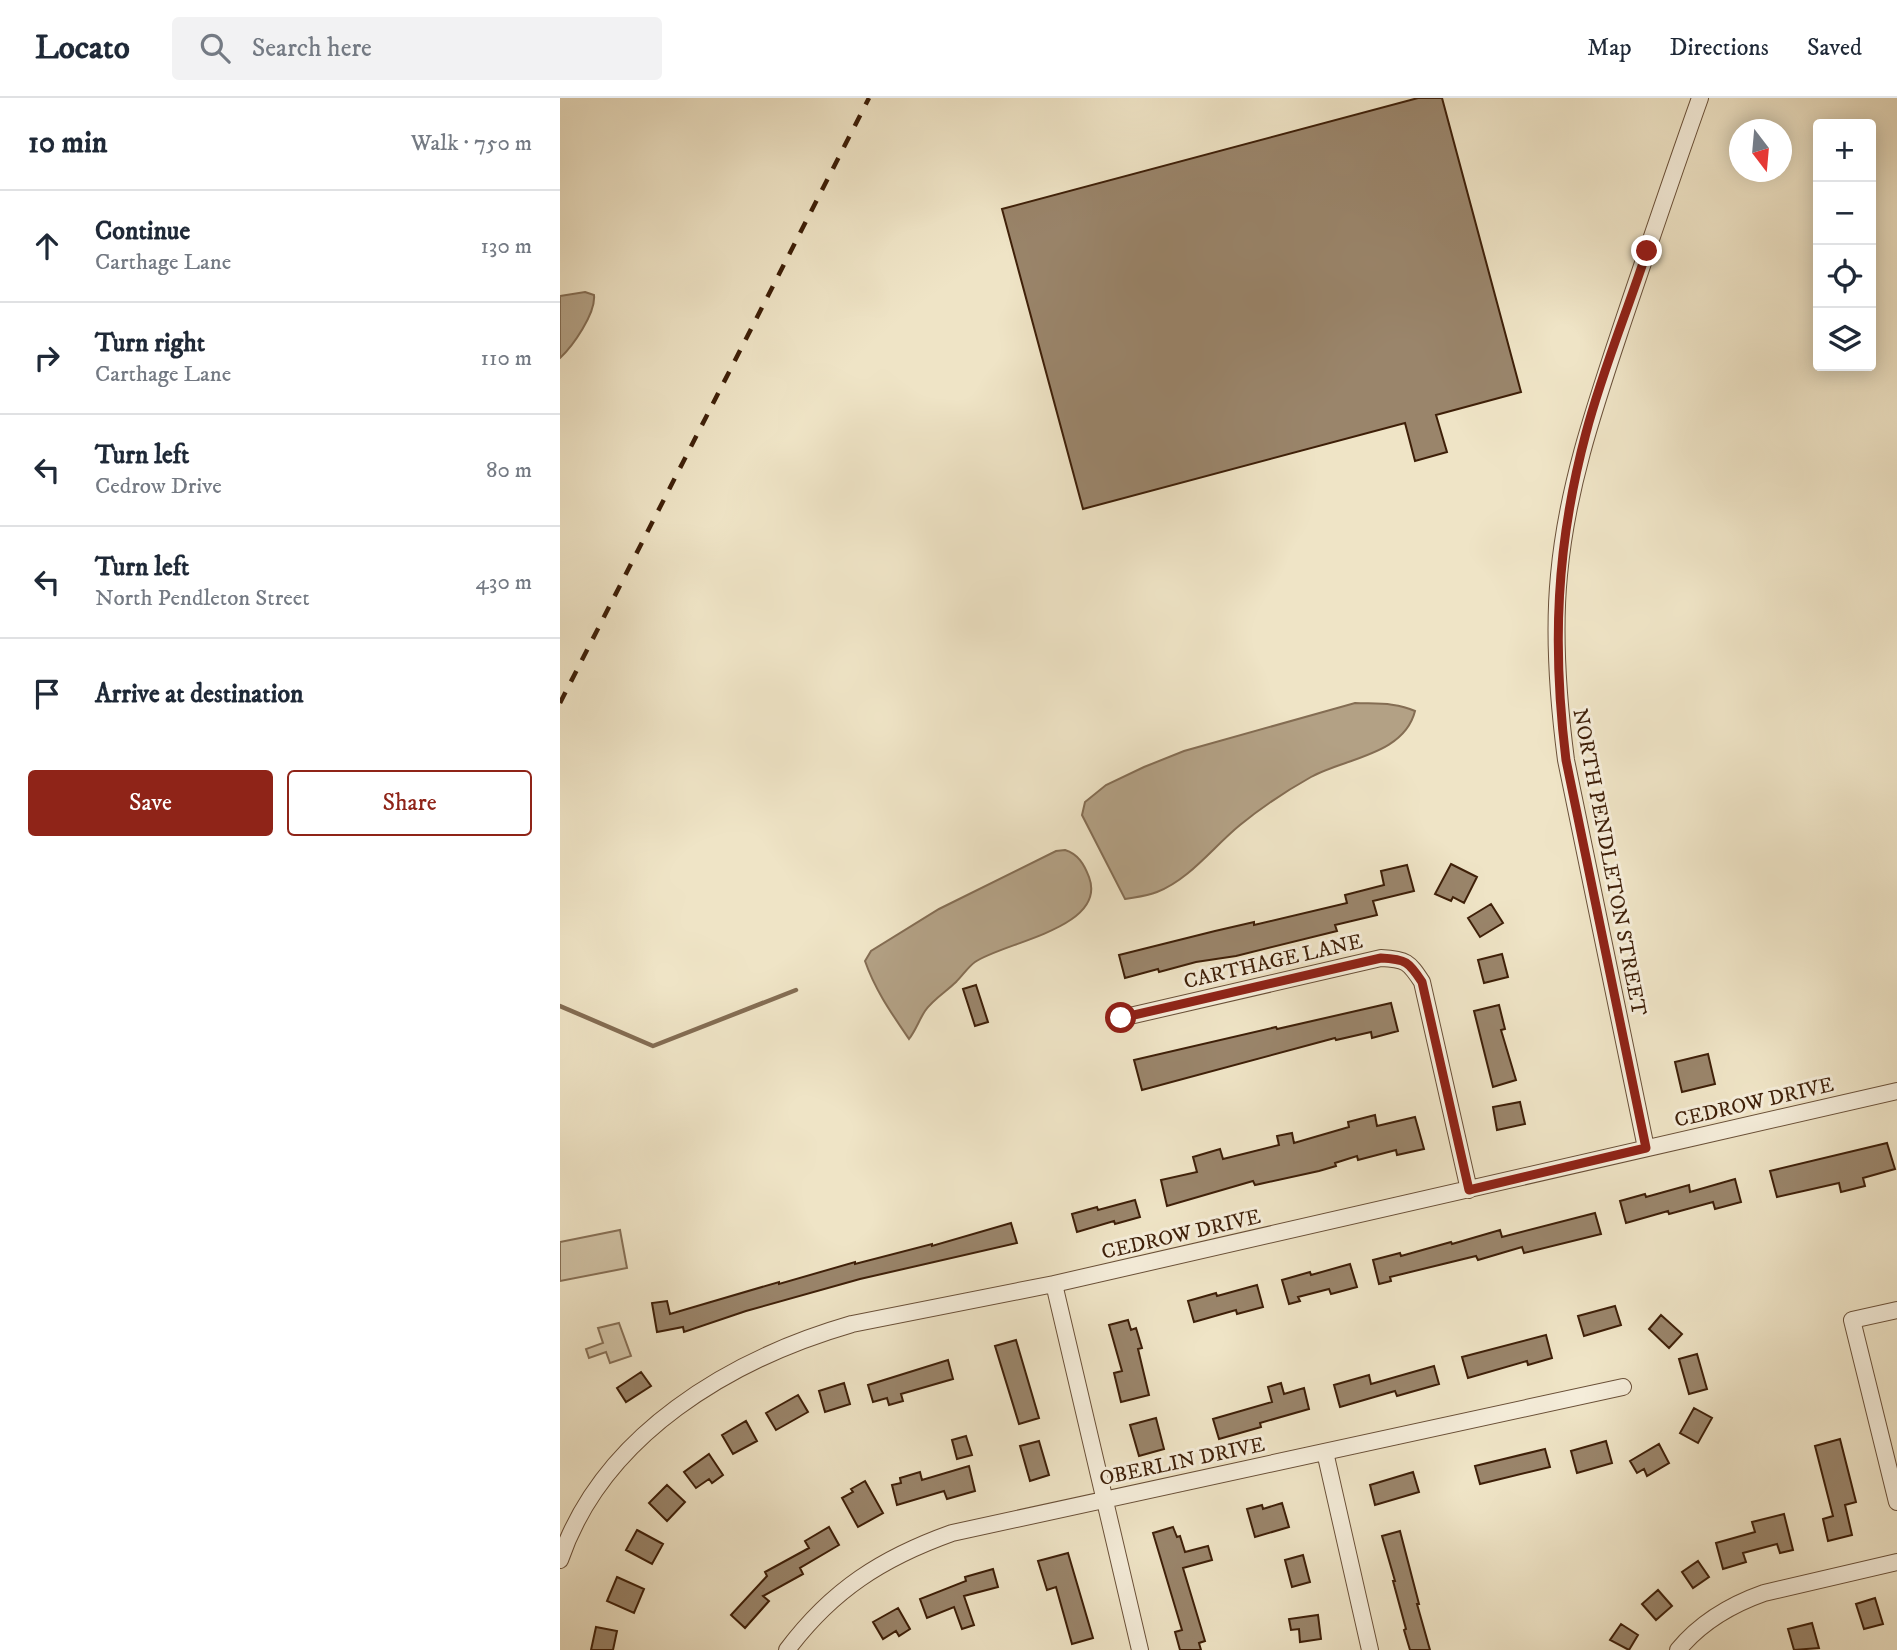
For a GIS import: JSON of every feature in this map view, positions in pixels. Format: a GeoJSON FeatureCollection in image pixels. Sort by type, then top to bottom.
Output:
{"type":"FeatureCollection","features":[{"type":"Feature","properties":{"kind":"street","name":"NORTH PENDLETON STREET"},"geometry":{"type":"LineString","coordinates":[[1646,1148],[1566,760],[1556,654],[1559,575],[1569,508],[1586,432],[1700,98]]}},
{"type":"Feature","properties":{"kind":"street","name":"CARTHAGE LANE"},"geometry":{"type":"LineString","coordinates":[[1121,1018],[1381,958],[1400,958],[1412,966],[1422,982],[1469,1190]]}},
{"type":"Feature","properties":{"kind":"street","name":"CEDROW DRIVE"},"geometry":{"type":"LineString","coordinates":[[560,1560],[577,1521],[615,1465],[650,1430],[690,1398],[734,1371],[780,1349],[852,1324],[1054,1284],[1897,1091]]}},
{"type":"Feature","properties":{"kind":"street"},"geometry":{"type":"LineString","coordinates":[[1054,1284],[1140,1650]]}},
{"type":"Feature","properties":{"kind":"street"},"geometry":{"type":"LineString","coordinates":[[1897,1310],[1852,1320],[1897,1502]]}},
{"type":"Feature","properties":{"kind":"street","name":"OBERLIN DRIVE"},"geometry":{"type":"LineString","coordinates":[[787,1650],[822,1608],[850,1584],[912,1547],[952,1533],[1623,1387]]}},
{"type":"Feature","properties":{"kind":"street"},"geometry":{"type":"LineString","coordinates":[[1325,1452],[1370,1650]]}},
{"type":"Feature","properties":{"kind":"street"},"geometry":{"type":"LineString","coordinates":[[1678,1650],[1692,1633],[1743,1600],[1897,1562]]}},
{"type":"Feature","properties":{"kind":"shaded area"},"geometry":{"type":"Polygon","coordinates":[[[585,292],[594,295],[588,320],[560,358],[560,296],[585,292]]]}},
{"type":"Feature","properties":{"kind":"shaded area"},"geometry":{"type":"Polygon","coordinates":[[[1355,703],[1393,705],[1415,711],[1409,726],[1386,746],[1302,782],[1248,818],[1180,879],[1157,892],[1125,899],[1082,815],[1085,802],[1106,785],[1184,751],[1355,703]]]}},
{"type":"Feature","properties":{"kind":"shaded area"},"geometry":{"type":"Polygon","coordinates":[[[1065,850],[1080,860],[1089,877],[1091,894],[1083,909],[1069,921],[1050,931],[975,962],[928,1007],[909,1039],[869,972],[865,961],[871,951],[939,909],[1056,851],[1065,850]]]}},
{"type":"Feature","properties":{"kind":"shaded area"},"geometry":{"type":"Polygon","coordinates":[[[620,1230],[627,1268],[560,1281],[560,1242],[620,1230]]]}},
{"type":"Feature","properties":{"kind":"shaded area"},"geometry":{"type":"Polygon","coordinates":[[[619,1323],[631,1356],[610,1363],[606,1352],[589,1358],[586,1349],[603,1343],[598,1328],[619,1323]]]}},
{"type":"Feature","properties":{"kind":"building"},"geometry":{"type":"Polygon","coordinates":[[[1418,98],[1442,98],[1521,392],[1436,415],[1447,452],[1415,461],[1405,423],[1083,509],[1002,209],[1418,98]]]}},
{"type":"Feature","properties":{"kind":"building"},"geometry":{"type":"Polygon","coordinates":[[[1451,864],[1477,877],[1464,903],[1453,897],[1451,901],[1435,894],[1451,864]]]}},
{"type":"Feature","properties":{"kind":"building"},"geometry":{"type":"Polygon","coordinates":[[[1407,865],[1414,891],[1373,901],[1377,915],[1335,925],[1337,931],[1236,956],[1196,962],[1159,972],[1158,969],[1125,978],[1119,955],[1254,922],[1254,925],[1347,903],[1345,895],[1384,885],[1381,871],[1407,865]]]}},
{"type":"Feature","properties":{"kind":"building"},"geometry":{"type":"Polygon","coordinates":[[[1491,904],[1503,923],[1480,937],[1468,918],[1491,904]]]}},
{"type":"Feature","properties":{"kind":"building"},"geometry":{"type":"Polygon","coordinates":[[[1502,954],[1508,977],[1484,983],[1478,960],[1502,954]]]}},
{"type":"Feature","properties":{"kind":"building"},"geometry":{"type":"Polygon","coordinates":[[[976,985],[988,1022],[975,1026],[963,989],[976,985]]]}},
{"type":"Feature","properties":{"kind":"building"},"geometry":{"type":"Polygon","coordinates":[[[1391,1003],[1398,1031],[1372,1038],[1371,1032],[1336,1040],[1335,1038],[1142,1090],[1134,1060],[1391,1003]]]}},
{"type":"Feature","properties":{"kind":"building"},"geometry":{"type":"Polygon","coordinates":[[[1499,1005],[1505,1029],[1501,1030],[1516,1080],[1493,1087],[1474,1011],[1499,1005]]]}},
{"type":"Feature","properties":{"kind":"building"},"geometry":{"type":"Polygon","coordinates":[[[1708,1054],[1715,1084],[1682,1092],[1675,1062],[1708,1054]]]}},
{"type":"Feature","properties":{"kind":"building"},"geometry":{"type":"Polygon","coordinates":[[[1520,1102],[1525,1124],[1497,1130],[1493,1107],[1520,1102]]]}},
{"type":"Feature","properties":{"kind":"building"},"geometry":{"type":"Polygon","coordinates":[[[1375,1115],[1377,1126],[1415,1117],[1424,1149],[1397,1155],[1396,1150],[1358,1160],[1357,1156],[1319,1171],[1255,1185],[1253,1181],[1167,1206],[1161,1180],[1197,1172],[1193,1157],[1220,1149],[1223,1159],[1279,1145],[1277,1136],[1292,1133],[1294,1143],[1349,1127],[1348,1122],[1375,1115]]]}},
{"type":"Feature","properties":{"kind":"building"},"geometry":{"type":"Polygon","coordinates":[[[1887,1143],[1895,1169],[1863,1178],[1865,1186],[1841,1192],[1839,1183],[1777,1197],[1770,1171],[1887,1143]]]}},
{"type":"Feature","properties":{"kind":"building"},"geometry":{"type":"Polygon","coordinates":[[[1735,1179],[1741,1202],[1715,1209],[1713,1202],[1626,1223],[1620,1201],[1689,1185],[1690,1192],[1735,1179]]]}},
{"type":"Feature","properties":{"kind":"building"},"geometry":{"type":"Polygon","coordinates":[[[1135,1200],[1140,1217],[1115,1224],[1114,1221],[1077,1232],[1072,1214],[1135,1200]]]}},
{"type":"Feature","properties":{"kind":"building"},"geometry":{"type":"Polygon","coordinates":[[[1595,1213],[1601,1234],[1524,1253],[1522,1247],[1478,1260],[1476,1256],[1390,1277],[1391,1281],[1379,1284],[1373,1260],[1400,1253],[1401,1256],[1451,1242],[1452,1244],[1500,1230],[1502,1237],[1595,1213]]]}},
{"type":"Feature","properties":{"kind":"building"},"geometry":{"type":"Polygon","coordinates":[[[1011,1223],[1017,1243],[860,1279],[746,1311],[684,1332],[683,1327],[657,1332],[652,1303],[667,1301],[670,1314],[779,1282],[932,1246],[1011,1223]]]}},
{"type":"Feature","properties":{"kind":"building"},"geometry":{"type":"Polygon","coordinates":[[[1350,1264],[1357,1287],[1331,1294],[1329,1289],[1298,1297],[1300,1301],[1289,1304],[1282,1280],[1350,1264]]]}},
{"type":"Feature","properties":{"kind":"building"},"geometry":{"type":"Polygon","coordinates":[[[1257,1285],[1263,1307],[1237,1314],[1236,1310],[1194,1322],[1188,1301],[1257,1285]]]}},
{"type":"Feature","properties":{"kind":"building"},"geometry":{"type":"Polygon","coordinates":[[[1615,1306],[1621,1325],[1584,1336],[1578,1316],[1615,1306]]]}},
{"type":"Feature","properties":{"kind":"building"},"geometry":{"type":"Polygon","coordinates":[[[1661,1315],[1682,1334],[1669,1348],[1649,1329],[1661,1315]]]}},
{"type":"Feature","properties":{"kind":"building"},"geometry":{"type":"Polygon","coordinates":[[[1128,1320],[1131,1330],[1136,1328],[1142,1348],[1138,1349],[1149,1395],[1121,1402],[1114,1373],[1122,1371],[1109,1325],[1128,1320]]]}},
{"type":"Feature","properties":{"kind":"building"},"geometry":{"type":"Polygon","coordinates":[[[1546,1335],[1552,1358],[1528,1365],[1527,1361],[1468,1378],[1462,1357],[1546,1335]]]}},
{"type":"Feature","properties":{"kind":"building"},"geometry":{"type":"Polygon","coordinates":[[[1016,1340],[1039,1418],[1019,1424],[995,1346],[1016,1340]]]}},
{"type":"Feature","properties":{"kind":"building"},"geometry":{"type":"Polygon","coordinates":[[[1697,1354],[1707,1389],[1689,1394],[1679,1359],[1697,1354]]]}},
{"type":"Feature","properties":{"kind":"building"},"geometry":{"type":"Polygon","coordinates":[[[948,1360],[953,1379],[901,1394],[903,1401],[889,1405],[887,1398],[873,1402],[868,1385],[948,1360]]]}},
{"type":"Feature","properties":{"kind":"building"},"geometry":{"type":"Polygon","coordinates":[[[1434,1366],[1439,1384],[1397,1396],[1395,1391],[1340,1407],[1334,1385],[1369,1375],[1371,1384],[1434,1366]]]}},
{"type":"Feature","properties":{"kind":"building"},"geometry":{"type":"Polygon","coordinates":[[[641,1372],[651,1386],[626,1402],[617,1388],[641,1372]]]}},
{"type":"Feature","properties":{"kind":"building"},"geometry":{"type":"Polygon","coordinates":[[[844,1383],[850,1404],[825,1412],[819,1391],[844,1383]]]}},
{"type":"Feature","properties":{"kind":"building"},"geometry":{"type":"Polygon","coordinates":[[[1281,1383],[1284,1394],[1304,1388],[1309,1409],[1260,1423],[1261,1427],[1219,1439],[1213,1419],[1272,1402],[1268,1387],[1281,1383]]]}},
{"type":"Feature","properties":{"kind":"building"},"geometry":{"type":"Polygon","coordinates":[[[798,1395],[808,1412],[776,1430],[766,1413],[798,1395]]]}},
{"type":"Feature","properties":{"kind":"building"},"geometry":{"type":"Polygon","coordinates":[[[1694,1408],[1712,1418],[1698,1443],[1680,1433],[1694,1408]]]}},
{"type":"Feature","properties":{"kind":"building"},"geometry":{"type":"Polygon","coordinates":[[[1156,1418],[1164,1449],[1139,1456],[1130,1425],[1156,1418]]]}},
{"type":"Feature","properties":{"kind":"building"},"geometry":{"type":"Polygon","coordinates":[[[746,1421],[757,1441],[733,1454],[722,1435],[746,1421]]]}},
{"type":"Feature","properties":{"kind":"building"},"geometry":{"type":"Polygon","coordinates":[[[966,1436],[972,1455],[957,1459],[952,1440],[966,1436]]]}},
{"type":"Feature","properties":{"kind":"building"},"geometry":{"type":"Polygon","coordinates":[[[1840,1439],[1856,1502],[1845,1505],[1852,1535],[1828,1541],[1823,1519],[1833,1516],[1815,1446],[1840,1439]]]}},
{"type":"Feature","properties":{"kind":"building"},"geometry":{"type":"Polygon","coordinates":[[[1039,1441],[1049,1475],[1030,1481],[1020,1446],[1039,1441]]]}},
{"type":"Feature","properties":{"kind":"building"},"geometry":{"type":"Polygon","coordinates":[[[1606,1441],[1612,1463],[1577,1473],[1571,1451],[1606,1441]]]}},
{"type":"Feature","properties":{"kind":"building"},"geometry":{"type":"Polygon","coordinates":[[[1659,1444],[1669,1463],[1647,1476],[1644,1469],[1637,1473],[1630,1461],[1659,1444]]]}},
{"type":"Feature","properties":{"kind":"building"},"geometry":{"type":"Polygon","coordinates":[[[1545,1449],[1550,1467],[1480,1484],[1475,1466],[1545,1449]]]}},
{"type":"Feature","properties":{"kind":"building"},"geometry":{"type":"Polygon","coordinates":[[[709,1454],[723,1475],[712,1483],[709,1479],[696,1488],[684,1472],[709,1454]]]}},
{"type":"Feature","properties":{"kind":"building"},"geometry":{"type":"Polygon","coordinates":[[[969,1466],[975,1491],[947,1499],[944,1491],[897,1505],[892,1485],[901,1483],[900,1478],[920,1472],[922,1480],[969,1466]]]}},
{"type":"Feature","properties":{"kind":"building"},"geometry":{"type":"Polygon","coordinates":[[[1413,1472],[1419,1492],[1375,1505],[1370,1485],[1413,1472]]]}},
{"type":"Feature","properties":{"kind":"building"},"geometry":{"type":"Polygon","coordinates":[[[865,1481],[883,1513],[858,1527],[842,1498],[865,1481]]]}},
{"type":"Feature","properties":{"kind":"building"},"geometry":{"type":"Polygon","coordinates":[[[667,1485],[685,1502],[667,1521],[649,1503],[667,1485]]]}},
{"type":"Feature","properties":{"kind":"building"},"geometry":{"type":"Polygon","coordinates":[[[1282,1503],[1289,1527],[1255,1537],[1247,1509],[1262,1505],[1263,1509],[1282,1503]]]}},
{"type":"Feature","properties":{"kind":"building"},"geometry":{"type":"Polygon","coordinates":[[[1784,1514],[1793,1550],[1780,1553],[1777,1544],[1743,1553],[1746,1562],[1723,1569],[1716,1543],[1755,1532],[1752,1522],[1784,1514]]]}},
{"type":"Feature","properties":{"kind":"building"},"geometry":{"type":"Polygon","coordinates":[[[829,1527],[839,1545],[800,1568],[803,1574],[763,1596],[769,1601],[745,1628],[731,1615],[767,1576],[765,1572],[809,1548],[805,1541],[829,1527]]]}},
{"type":"Feature","properties":{"kind":"building"},"geometry":{"type":"Polygon","coordinates":[[[1173,1527],[1177,1537],[1180,1536],[1185,1552],[1208,1546],[1212,1560],[1183,1568],[1205,1641],[1199,1643],[1201,1650],[1180,1650],[1175,1632],[1182,1630],[1153,1533],[1173,1527]]]}},
{"type":"Feature","properties":{"kind":"building"},"geometry":{"type":"Polygon","coordinates":[[[637,1530],[663,1544],[652,1564],[626,1550],[637,1530]]]}},
{"type":"Feature","properties":{"kind":"building"},"geometry":{"type":"Polygon","coordinates":[[[1400,1531],[1430,1650],[1410,1650],[1404,1630],[1406,1629],[1395,1581],[1382,1536],[1400,1531]]]}},
{"type":"Feature","properties":{"kind":"building"},"geometry":{"type":"Polygon","coordinates":[[[1068,1553],[1093,1638],[1072,1644],[1056,1587],[1047,1590],[1038,1561],[1068,1553]]]}},
{"type":"Feature","properties":{"kind":"building"},"geometry":{"type":"Polygon","coordinates":[[[1303,1555],[1310,1582],[1292,1587],[1285,1560],[1303,1555]]]}},
{"type":"Feature","properties":{"kind":"building"},"geometry":{"type":"Polygon","coordinates":[[[1698,1561],[1709,1577],[1693,1588],[1682,1572],[1698,1561]]]}},
{"type":"Feature","properties":{"kind":"building"},"geometry":{"type":"Polygon","coordinates":[[[993,1569],[998,1587],[964,1596],[974,1625],[962,1629],[954,1607],[927,1618],[920,1599],[966,1581],[965,1577],[993,1569]]]}},
{"type":"Feature","properties":{"kind":"building"},"geometry":{"type":"Polygon","coordinates":[[[617,1577],[644,1589],[634,1613],[607,1601],[617,1577]]]}},
{"type":"Feature","properties":{"kind":"building"},"geometry":{"type":"Polygon","coordinates":[[[1658,1590],[1672,1606],[1656,1620],[1642,1604],[1658,1590]]]}},
{"type":"Feature","properties":{"kind":"building"},"geometry":{"type":"Polygon","coordinates":[[[1875,1598],[1883,1624],[1864,1629],[1856,1604],[1875,1598]]]}},
{"type":"Feature","properties":{"kind":"building"},"geometry":{"type":"Polygon","coordinates":[[[898,1608],[910,1629],[899,1636],[896,1631],[883,1639],[873,1622],[898,1608]]]}},
{"type":"Feature","properties":{"kind":"building"},"geometry":{"type":"Polygon","coordinates":[[[1318,1615],[1321,1639],[1300,1642],[1299,1629],[1291,1630],[1289,1619],[1318,1615]]]}},
{"type":"Feature","properties":{"kind":"building"},"geometry":{"type":"Polygon","coordinates":[[[1812,1623],[1819,1648],[1794,1650],[1788,1629],[1812,1623]]]}},
{"type":"Feature","properties":{"kind":"building"},"geometry":{"type":"Polygon","coordinates":[[[1621,1624],[1638,1635],[1629,1650],[1610,1640],[1621,1624]]]}},
{"type":"Feature","properties":{"kind":"building"},"geometry":{"type":"Polygon","coordinates":[[[596,1627],[617,1631],[613,1650],[591,1650],[596,1627]]]}},
{"type":"Feature","properties":{"kind":"waterway"},"geometry":{"type":"LineString","coordinates":[[560,1006],[653,1046],[796,990]]}},
{"type":"Feature","properties":{"kind":"railway"},"geometry":{"type":"LineString","coordinates":[[560,703],[869,98]]}},
{"type":"Feature","properties":{"kind":"route"},"geometry":{"type":"LineString","coordinates":[[1121,1018],[1381,958],[1400,958],[1412,966],[1422,982],[1469,1190],[1646,1148],[1566,760],[1556,654],[1559,575],[1569,508],[1586,432],[1647,251]]}}]}
